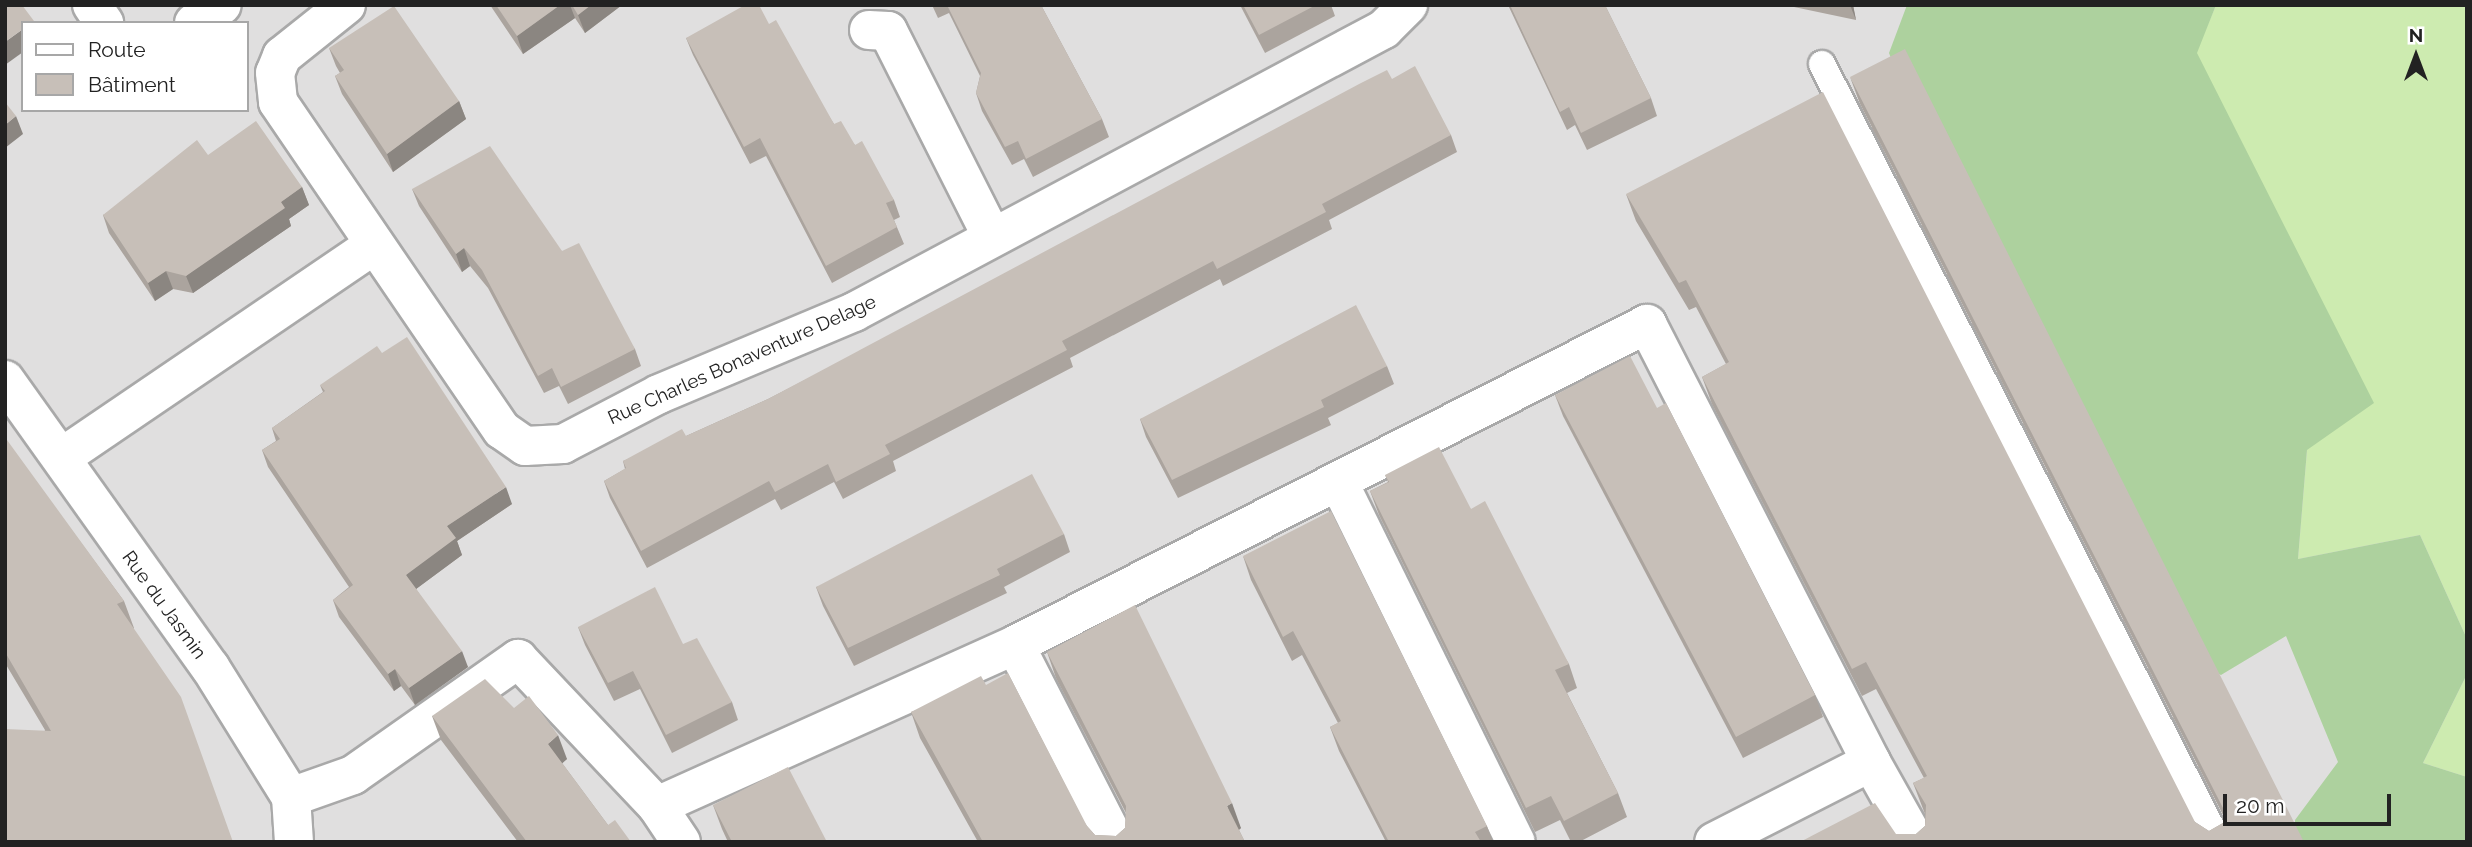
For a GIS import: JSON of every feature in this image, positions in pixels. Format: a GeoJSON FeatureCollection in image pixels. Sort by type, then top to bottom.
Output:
{"type":"FeatureCollection","features":[{"type":"Feature","properties":{"kind":"street"},"geometry":{"type":"LineString","coordinates":[[92,5],[103,21]]}},
{"type":"Feature","properties":{"kind":"street"},"geometry":{"type":"LineString","coordinates":[[197,21],[222,5]]}},
{"type":"Feature","properties":{"kind":"street","name":"Rue Charles Bonaventure Delage"},"geometry":{"type":"LineString","coordinates":[[346,5],[282,56],[275,73],[278,102],[373,246],[502,430],[525,446],[563,443],[659,394],[854,312],[991,235],[1384,29],[1408,5]]}},
{"type":"Feature","properties":{"kind":"street"},"geometry":{"type":"LineString","coordinates":[[869,30],[888,31],[991,235]]}},
{"type":"Feature","properties":{"kind":"street"},"geometry":{"type":"LineString","coordinates":[[62,457],[373,246]]}},
{"type":"Feature","properties":{"kind":"street"},"geometry":{"type":"LineString","coordinates":[[657,806],[1015,645],[1339,483],[1647,324],[1871,762],[1916,842]]}},
{"type":"Feature","properties":{"kind":"street","name":"Rue du Jasmin"},"geometry":{"type":"LineString","coordinates":[[5,380],[210,667],[291,797],[294,842]]}},
{"type":"Feature","properties":{"kind":"street"},"geometry":{"type":"LineString","coordinates":[[1339,483],[1516,842]]}},
{"type":"Feature","properties":{"kind":"street"},"geometry":{"type":"LineString","coordinates":[[1015,645],[1116,842]]}},
{"type":"Feature","properties":{"kind":"street"},"geometry":{"type":"LineString","coordinates":[[291,797],[353,775],[519,659],[657,806],[681,842]]}},
{"type":"Feature","properties":{"kind":"street"},"geometry":{"type":"LineString","coordinates":[[1714,842],[1871,762]]}},
{"type":"Feature","properties":{"kind":"lane"},"geometry":{"type":"LineString","coordinates":[[1822,64],[2219,842]]}},
{"type":"Feature","properties":{"kind":"shaded area"},"geometry":{"type":"Polygon","coordinates":[[[5,5],[2467,5],[2467,842],[5,842],[5,5]]]}},
{"type":"Feature","properties":{"kind":"green space"},"geometry":{"type":"Polygon","coordinates":[[[1907,5],[2216,5],[2197,53],[2374,403],[2307,450],[2298,559],[2420,535],[2467,639],[2467,674],[2423,763],[2467,777],[2467,842],[2295,842],[2295,820],[2338,762],[2286,636],[2221,675],[2140,638],[1980,289],[1889,53],[1907,5]]]}},
{"type":"Feature","properties":{"kind":"green space"},"geometry":{"type":"Polygon","coordinates":[[[2216,5],[2467,5],[2467,639],[2420,535],[2298,559],[2307,450],[2196,53],[2216,5]]]}},
{"type":"Feature","properties":{"kind":"green space"},"geometry":{"type":"Polygon","coordinates":[[[2467,674],[2467,777],[2423,763],[2467,674]]]}},
{"type":"Feature","properties":{"kind":"building"},"geometry":{"type":"Polygon","coordinates":[[[5,5],[22,5],[34,21],[21,21],[21,30],[5,42],[5,5]]]}},
{"type":"Feature","properties":{"kind":"building"},"geometry":{"type":"Polygon","coordinates":[[[496,5],[560,5],[517,36],[496,5]]]}},
{"type":"Feature","properties":{"kind":"building"},"geometry":{"type":"Polygon","coordinates":[[[572,5],[591,5],[578,15],[572,5]]]}},
{"type":"Feature","properties":{"kind":"building"},"geometry":{"type":"Polygon","coordinates":[[[745,5],[759,5],[769,24],[776,20],[834,124],[841,121],[855,145],[862,141],[894,200],[886,203],[897,227],[826,266],[760,138],[744,147],[686,38],[745,5]]]}},
{"type":"Feature","properties":{"kind":"building"},"geometry":{"type":"Polygon","coordinates":[[[947,5],[1041,5],[1102,119],[1026,159],[1018,141],[1005,147],[976,93],[981,73],[947,5]]]}},
{"type":"Feature","properties":{"kind":"building"},"geometry":{"type":"Polygon","coordinates":[[[1243,5],[1316,5],[1259,35],[1243,5]]]}},
{"type":"Feature","properties":{"kind":"building"},"geometry":{"type":"Polygon","coordinates":[[[1510,5],[1605,5],[1651,98],[1581,133],[1569,107],[1560,112],[1510,5]]]}},
{"type":"Feature","properties":{"kind":"building"},"geometry":{"type":"Polygon","coordinates":[[[394,6],[459,101],[387,154],[335,76],[344,70],[329,48],[394,6]]]}},
{"type":"Feature","properties":{"kind":"building"},"geometry":{"type":"Polygon","coordinates":[[[1905,49],[2304,842],[1800,842],[1875,803],[1896,834],[1916,834],[1925,826],[1926,805],[1913,783],[1927,776],[1866,662],[1852,669],[1702,377],[1729,362],[1686,280],[1679,283],[1626,194],[1823,92],[2195,822],[2209,831],[2223,823],[2223,808],[1850,77],[1905,49]]]}},
{"type":"Feature","properties":{"kind":"building"},"geometry":{"type":"Polygon","coordinates":[[[1415,66],[1451,135],[1322,204],[1326,212],[1217,269],[1213,261],[1062,341],[1067,350],[885,445],[890,454],[836,482],[828,464],[775,492],[769,481],[641,551],[604,481],[626,468],[623,461],[682,429],[686,436],[768,399],[1361,83],[1387,70],[1392,79],[1415,66]]]}},
{"type":"Feature","properties":{"kind":"building"},"geometry":{"type":"Polygon","coordinates":[[[5,102],[16,116],[5,125],[5,102]]]}},
{"type":"Feature","properties":{"kind":"building"},"geometry":{"type":"Polygon","coordinates":[[[256,121],[302,187],[281,202],[285,208],[186,276],[166,271],[148,283],[103,215],[197,140],[208,155],[256,121]]]}},
{"type":"Feature","properties":{"kind":"building"},"geometry":{"type":"Polygon","coordinates":[[[490,146],[562,251],[579,243],[635,349],[561,387],[552,368],[538,376],[482,270],[464,248],[456,254],[412,189],[490,146]]]}},
{"type":"Feature","properties":{"kind":"building"},"geometry":{"type":"Polygon","coordinates":[[[1356,305],[1387,366],[1321,400],[1324,407],[1172,480],[1140,419],[1356,305]]]}},
{"type":"Feature","properties":{"kind":"building"},"geometry":{"type":"Polygon","coordinates":[[[407,337],[506,487],[447,526],[456,538],[406,575],[462,651],[409,688],[395,669],[388,674],[333,600],[353,585],[262,450],[280,439],[272,428],[325,391],[320,385],[377,346],[382,353],[407,337]]]}},
{"type":"Feature","properties":{"kind":"building"},"geometry":{"type":"Polygon","coordinates":[[[1630,356],[1657,408],[1666,403],[1815,695],[1736,737],[1555,395],[1630,356]]]}},
{"type":"Feature","properties":{"kind":"building"},"geometry":{"type":"Polygon","coordinates":[[[5,440],[124,601],[117,604],[181,697],[233,842],[5,842],[5,729],[51,731],[5,652],[5,440]]]}},
{"type":"Feature","properties":{"kind":"building"},"geometry":{"type":"Polygon","coordinates":[[[1439,447],[1471,509],[1485,501],[1569,664],[1555,670],[1618,793],[1564,821],[1551,796],[1526,808],[1370,491],[1389,482],[1385,475],[1439,447]]]}},
{"type":"Feature","properties":{"kind":"building"},"geometry":{"type":"Polygon","coordinates":[[[1032,474],[1064,534],[997,569],[1000,575],[848,648],[816,587],[1032,474]]]}},
{"type":"Feature","properties":{"kind":"building"},"geometry":{"type":"Polygon","coordinates":[[[1331,511],[1487,826],[1475,832],[1481,842],[1389,842],[1330,727],[1341,721],[1293,631],[1283,637],[1243,556],[1331,511]]]}},
{"type":"Feature","properties":{"kind":"building"},"geometry":{"type":"Polygon","coordinates":[[[655,587],[683,644],[697,638],[732,702],[666,735],[633,671],[608,683],[578,627],[655,587]]]}},
{"type":"Feature","properties":{"kind":"building"},"geometry":{"type":"Polygon","coordinates":[[[1135,605],[1232,803],[1227,806],[1245,842],[983,842],[911,712],[981,676],[986,685],[1008,673],[1087,826],[1095,835],[1116,836],[1125,828],[1126,806],[1047,652],[1135,605]]]}},
{"type":"Feature","properties":{"kind":"building"},"geometry":{"type":"Polygon","coordinates":[[[485,679],[514,708],[529,696],[558,735],[548,744],[608,825],[615,820],[631,842],[527,842],[432,716],[485,679]]]}},
{"type":"Feature","properties":{"kind":"building"},"geometry":{"type":"Polygon","coordinates":[[[788,767],[827,842],[732,842],[713,805],[788,767]]]}}]}
